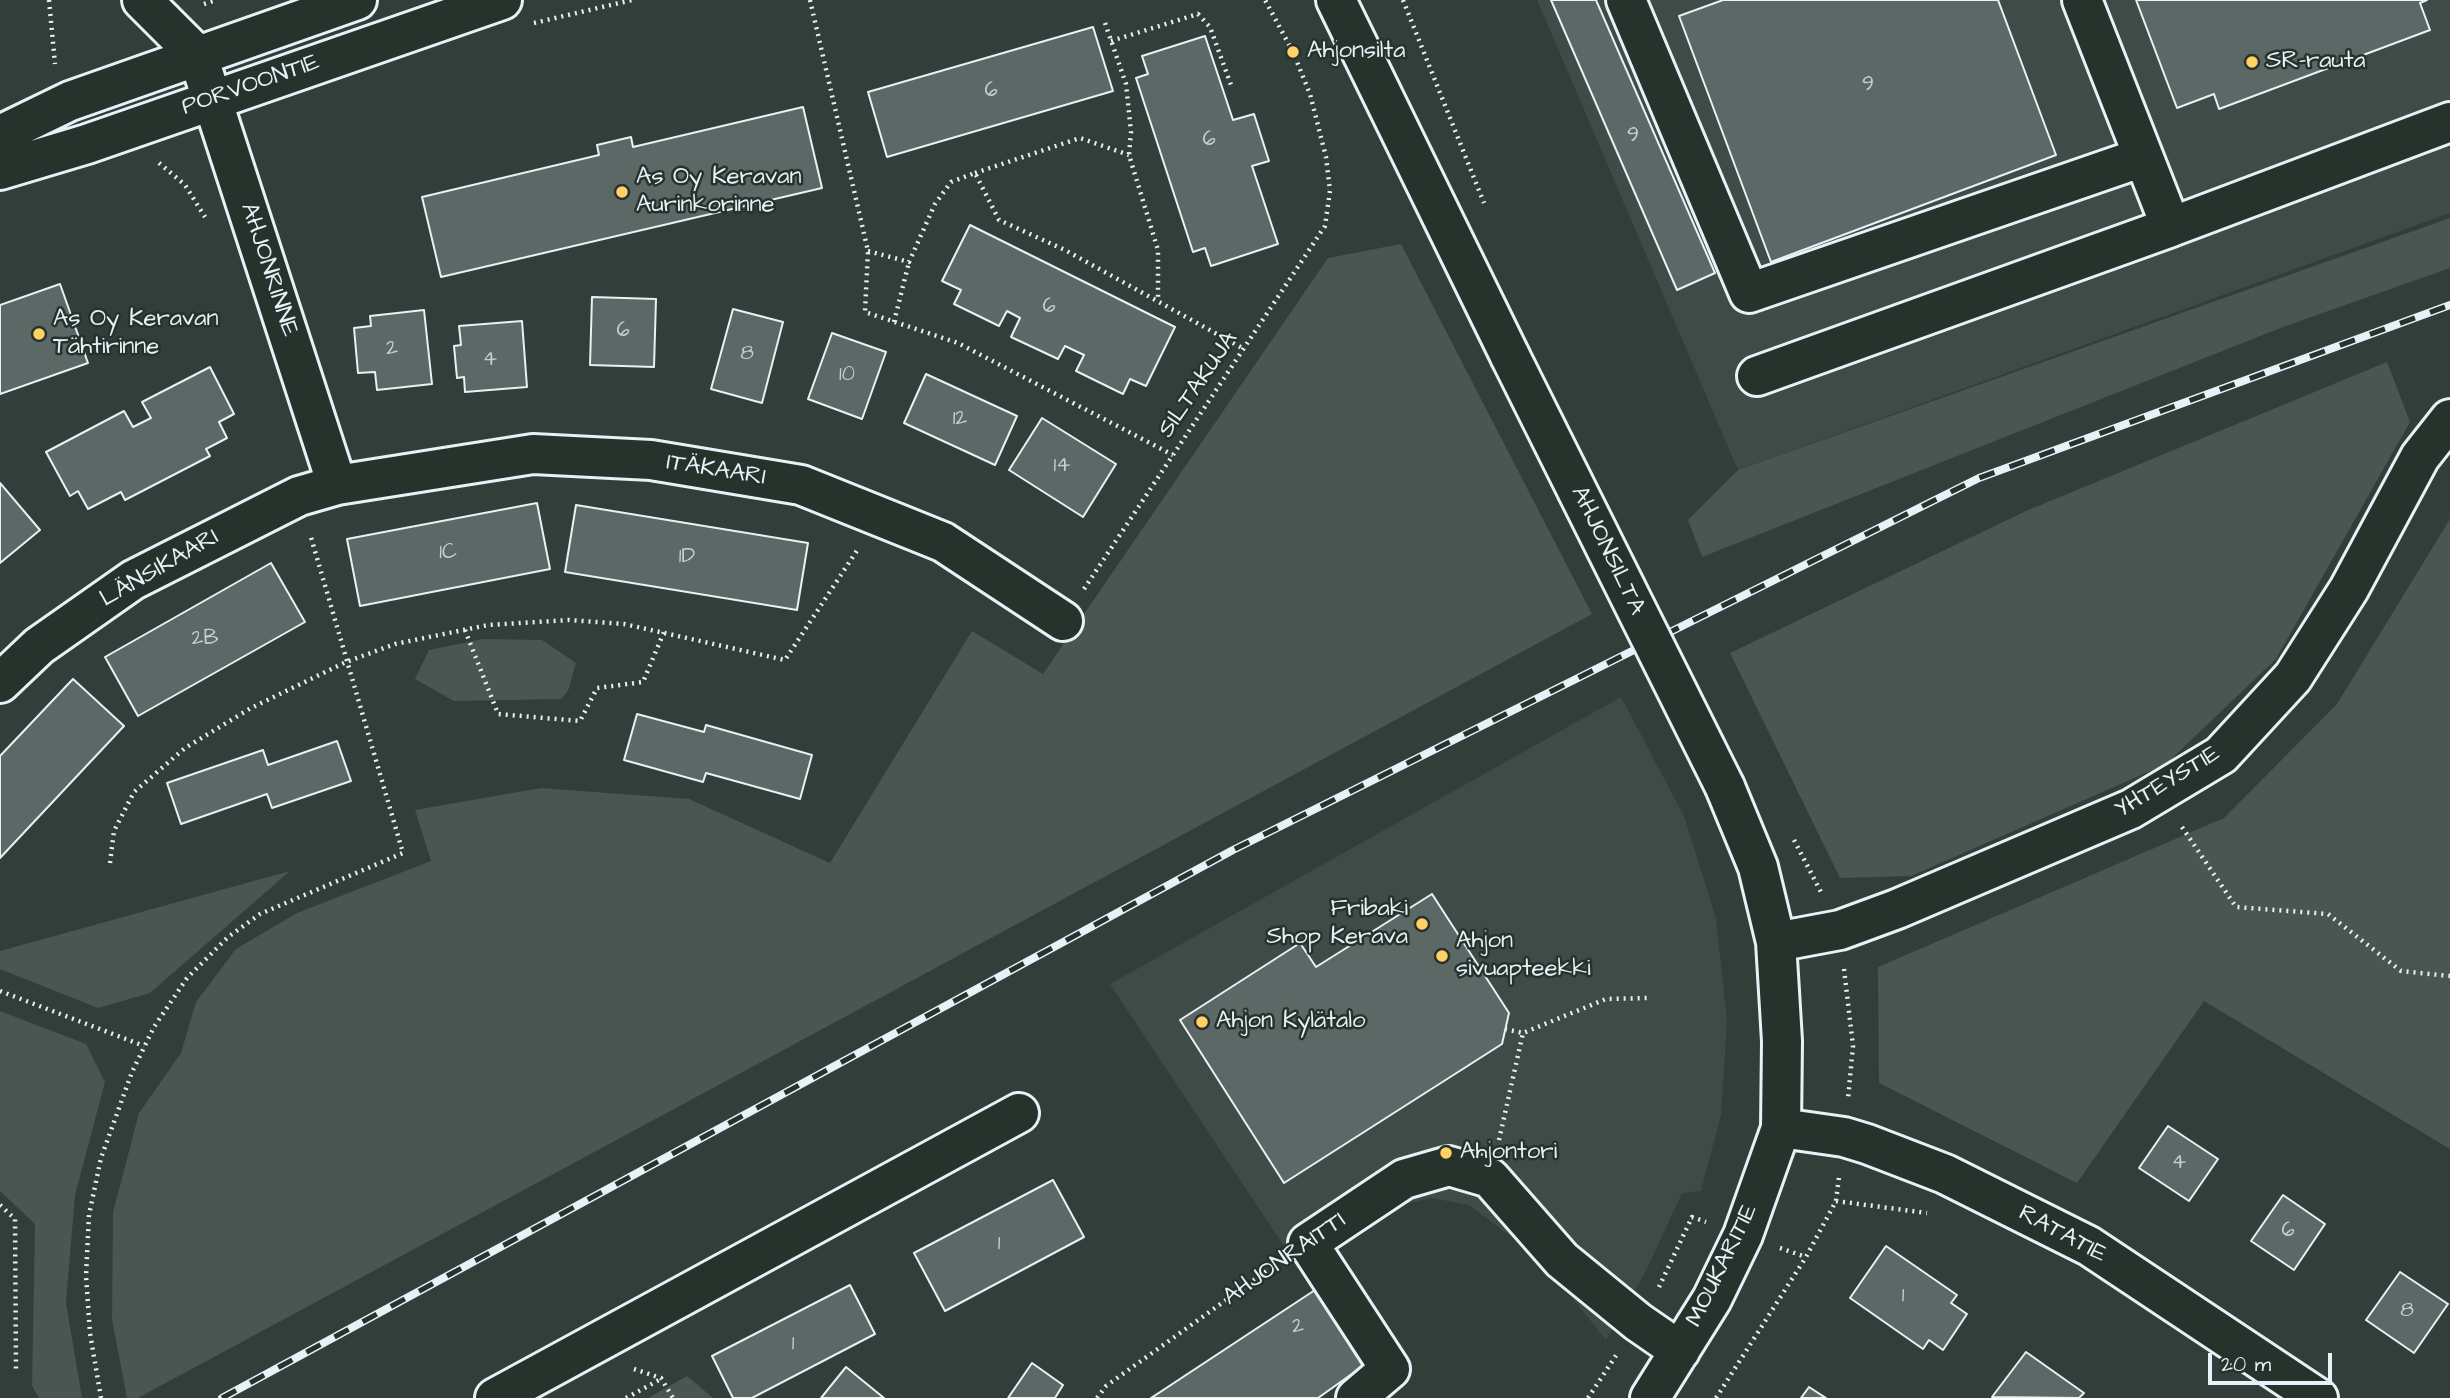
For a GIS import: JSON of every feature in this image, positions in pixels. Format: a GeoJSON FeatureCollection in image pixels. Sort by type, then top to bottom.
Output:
{"type":"FeatureCollection","features":[{"type":"Feature","properties":{"kind":"street"},"geometry":{"type":"LineString","coordinates":[[142,0],[198,56]]}},
{"type":"Feature","properties":{"kind":"street","name":"PORVOONTIE"},"geometry":{"type":"LineString","coordinates":[[0,135],[70,101],[358,0]]}},
{"type":"Feature","properties":{"kind":"street","name":"PORVOONTIE"},"geometry":{"type":"LineString","coordinates":[[0,170],[502,0]]}},
{"type":"Feature","properties":{"kind":"street","name":"AHJONSILTA"},"geometry":{"type":"LineString","coordinates":[[1336,0],[1725,787],[1758,867],[1776,942],[1782,1041],[1781,1128]]}},
{"type":"Feature","properties":{"kind":"street"},"geometry":{"type":"LineString","coordinates":[[1626,0],[1749,293],[2143,157]]}},
{"type":"Feature","properties":{"kind":"street"},"geometry":{"type":"LineString","coordinates":[[2082,0],[2171,227]]}},
{"type":"Feature","properties":{"kind":"street","name":"AHJONRINNE"},"geometry":{"type":"LineString","coordinates":[[198,56],[337,485]]}},
{"type":"Feature","properties":{"kind":"street"},"geometry":{"type":"LineString","coordinates":[[1757,376],[2171,227],[2450,122]]}},
{"type":"Feature","properties":{"kind":"street","name":"YHTEYSTIE"},"geometry":{"type":"LineString","coordinates":[[1776,942],[1859,925],[2131,809],[2221,755],[2293,677],[2348,589],[2420,457],[2450,419]]}},
{"type":"Feature","properties":{"kind":"street","name":"ITÄKAARI"},"geometry":{"type":"LineString","coordinates":[[337,485],[533,454],[651,460],[802,485],[943,542],[1063,621]]}},
{"type":"Feature","properties":{"kind":"street","name":"LÄNSIKAARI"},"geometry":{"type":"LineString","coordinates":[[0,683],[39,646],[133,580],[299,496],[337,485]]}},
{"type":"Feature","properties":{"kind":"street"},"geometry":{"type":"LineString","coordinates":[[495,1398],[1019,1113]]}},
{"type":"Feature","properties":{"kind":"street","name":"MOUKARITIE"},"geometry":{"type":"LineString","coordinates":[[1650,1398],[1712,1299],[1743,1235],[1781,1128]]}},
{"type":"Feature","properties":{"kind":"street","name":"RATATIE"},"geometry":{"type":"LineString","coordinates":[[1781,1128],[1844,1137],[1867,1144],[1945,1174],[2077,1240],[2318,1398]]}},
{"type":"Feature","properties":{"kind":"street","name":"AHJONRAITTI"},"geometry":{"type":"LineString","coordinates":[[1308,1243],[1404,1179],[1449,1166],[1490,1178]]}},
{"type":"Feature","properties":{"kind":"street"},"geometry":{"type":"LineString","coordinates":[[1490,1178],[1562,1260],[1638,1322],[1680,1351]]}},
{"type":"Feature","properties":{"kind":"street"},"geometry":{"type":"LineString","coordinates":[[1308,1243],[1390,1369],[1356,1398]]}},
{"type":"Feature","properties":{"kind":"path"},"geometry":{"type":"LineString","coordinates":[[49,0],[55,64]]}},
{"type":"Feature","properties":{"kind":"path"},"geometry":{"type":"LineString","coordinates":[[810,0],[868,251],[865,313],[958,344],[1173,455]]}},
{"type":"Feature","properties":{"kind":"path","name":"SILTAKUJA"},"geometry":{"type":"LineString","coordinates":[[1063,621],[1325,226],[1330,191],[1326,157],[1310,93],[1265,0]]}},
{"type":"Feature","properties":{"kind":"path"},"geometry":{"type":"LineString","coordinates":[[1111,41],[1198,14],[1210,27],[1231,85]]}},
{"type":"Feature","properties":{"kind":"path"},"geometry":{"type":"LineString","coordinates":[[1105,23],[1126,84],[1129,155],[1158,250],[1158,300]]}},
{"type":"Feature","properties":{"kind":"path"},"geometry":{"type":"LineString","coordinates":[[894,322],[909,261],[935,204],[951,182],[1080,138],[1129,155]]}},
{"type":"Feature","properties":{"kind":"path"},"geometry":{"type":"LineString","coordinates":[[975,173],[999,220],[1065,250],[1244,349]]}},
{"type":"Feature","properties":{"kind":"path"},"geometry":{"type":"LineString","coordinates":[[868,251],[909,261]]}},
{"type":"Feature","properties":{"kind":"path"},"geometry":{"type":"LineString","coordinates":[[110,863],[114,831],[134,792],[185,748],[251,708],[346,662],[395,644],[509,622],[569,620],[624,624],[785,660],[880,516]]}},
{"type":"Feature","properties":{"kind":"path"},"geometry":{"type":"LineString","coordinates":[[465,630],[498,714],[580,721],[597,688],[643,681],[664,632]]}},
{"type":"Feature","properties":{"kind":"path"},"geometry":{"type":"LineString","coordinates":[[2159,792],[2236,907],[2328,914],[2401,971],[2450,976]]}},
{"type":"Feature","properties":{"kind":"path"},"geometry":{"type":"LineString","coordinates":[[101,1398],[90,1333],[86,1276],[89,1215],[101,1158],[144,1046],[187,978],[228,937],[260,914],[403,853]]}},
{"type":"Feature","properties":{"kind":"path"},"geometry":{"type":"LineString","coordinates":[[0,991],[144,1046]]}},
{"type":"Feature","properties":{"kind":"path"},"geometry":{"type":"LineString","coordinates":[[1505,1028],[1522,1033],[1606,999],[1650,998]]}},
{"type":"Feature","properties":{"kind":"path"},"geometry":{"type":"LineString","coordinates":[[1490,1178],[1522,1033]]}},
{"type":"Feature","properties":{"kind":"path"},"geometry":{"type":"LineString","coordinates":[[0,1205],[15,1219],[16,1369]]}},
{"type":"Feature","properties":{"kind":"path","name":"AHJONRAITTI"},"geometry":{"type":"LineString","coordinates":[[1097,1398],[1106,1386],[1308,1243]]}},
{"type":"Feature","properties":{"kind":"path"},"geometry":{"type":"LineString","coordinates":[[626,1398],[662,1378],[673,1398]]}},
{"type":"Feature","properties":{"kind":"shaded area"},"geometry":{"type":"Polygon","coordinates":[[[1537,0],[2450,0],[2450,213],[1738,470],[1537,0]]]}},
{"type":"Feature","properties":{"kind":"shaded area"},"geometry":{"type":"Polygon","coordinates":[[[2450,218],[2450,268],[2283,327],[1702,557],[1688,520],[1738,470],[2450,218]]]}},
{"type":"Feature","properties":{"kind":"shaded area"},"geometry":{"type":"Polygon","coordinates":[[[1401,244],[1592,614],[138,1398],[127,1398],[112,1320],[113,1212],[139,1113],[181,1053],[196,1002],[236,949],[297,913],[431,861],[415,810],[541,788],[689,799],[830,863],[972,631],[1043,674],[1328,258],[1401,244]]]}},
{"type":"Feature","properties":{"kind":"shaded area"},"geometry":{"type":"Polygon","coordinates":[[[2387,362],[2410,422],[2276,659],[2166,764],[1911,876],[1840,878],[1730,653],[2026,511],[2387,362]]]}},
{"type":"Feature","properties":{"kind":"shaded area"},"geometry":{"type":"Polygon","coordinates":[[[2450,519],[2450,1149],[2204,1001],[2077,1183],[1879,1083],[1878,967],[2224,818],[2337,704],[2450,519]]]}},
{"type":"Feature","properties":{"kind":"shaded area"},"geometry":{"type":"Polygon","coordinates":[[[483,639],[542,640],[576,663],[568,691],[561,699],[454,701],[415,679],[429,650],[483,639]]]}},
{"type":"Feature","properties":{"kind":"shaded area"},"geometry":{"type":"Polygon","coordinates":[[[1621,697],[1684,816],[1716,918],[1727,1021],[1721,1115],[1701,1191],[1682,1193],[1646,1271],[1606,1340],[1541,1259],[1469,1205],[1431,1198],[1379,1210],[1297,1266],[1110,984],[1621,697]]]}},
{"type":"Feature","properties":{"kind":"shaded area"},"geometry":{"type":"Polygon","coordinates":[[[290,871],[150,993],[98,1008],[0,969],[0,951],[290,871]]]}},
{"type":"Feature","properties":{"kind":"shaded area"},"geometry":{"type":"Polygon","coordinates":[[[0,1011],[86,1044],[105,1082],[75,1195],[66,1303],[82,1398],[39,1398],[32,1386],[35,1224],[0,1191],[0,1011]]]}},
{"type":"Feature","properties":{"kind":"shaded area"},"geometry":{"type":"Polygon","coordinates":[[[687,1376],[713,1398],[648,1398],[657,1393],[687,1376]]]}},
{"type":"Feature","properties":{"kind":"building"},"geometry":{"type":"Polygon","coordinates":[[[1551,0],[1596,0],[1715,273],[1677,290],[1551,0]]]}},
{"type":"Feature","properties":{"kind":"building"},"geometry":{"type":"Polygon","coordinates":[[[1723,0],[1998,0],[2056,155],[1771,262],[1679,16],[1723,0]]]}},
{"type":"Feature","properties":{"kind":"building","name":"SR-rauta"},"geometry":{"type":"Polygon","coordinates":[[[2136,0],[2427,0],[2420,3],[2430,30],[2219,109],[2214,94],[2177,108],[2136,0]]]}},
{"type":"Feature","properties":{"kind":"building"},"geometry":{"type":"Polygon","coordinates":[[[1093,27],[1113,91],[887,157],[868,92],[1093,27]]]}},
{"type":"Feature","properties":{"kind":"building"},"geometry":{"type":"Polygon","coordinates":[[[1205,36],[1233,120],[1254,114],[1269,161],[1252,166],[1278,244],[1211,266],[1205,248],[1193,252],[1136,78],[1148,74],[1142,56],[1205,36]]]}},
{"type":"Feature","properties":{"kind":"building","name":"As Oy Keravan Aurinkorinne"},"geometry":{"type":"Polygon","coordinates":[[[803,107],[822,188],[441,277],[422,197],[599,155],[597,145],[631,137],[633,147],[803,107]]]}},
{"type":"Feature","properties":{"kind":"building"},"geometry":{"type":"Polygon","coordinates":[[[970,225],[1175,327],[1146,386],[1130,379],[1123,394],[1076,371],[1084,355],[1065,346],[1058,359],[1011,337],[1020,318],[1007,311],[999,326],[954,304],[961,290],[942,281],[970,225]]]}},
{"type":"Feature","properties":{"kind":"building","name":"As Oy Keravan Tähtirinne"},"geometry":{"type":"Polygon","coordinates":[[[60,284],[88,363],[0,394],[0,305],[60,284]]]}},
{"type":"Feature","properties":{"kind":"building"},"geometry":{"type":"Polygon","coordinates":[[[592,297],[656,299],[654,367],[590,365],[592,297]]]}},
{"type":"Feature","properties":{"kind":"building"},"geometry":{"type":"Polygon","coordinates":[[[733,309],[783,322],[762,403],[711,389],[733,309]]]}},
{"type":"Feature","properties":{"kind":"building"},"geometry":{"type":"Polygon","coordinates":[[[424,310],[432,384],[377,390],[375,372],[358,373],[354,328],[371,326],[370,316],[424,310]]]}},
{"type":"Feature","properties":{"kind":"building"},"geometry":{"type":"Polygon","coordinates":[[[522,321],[527,387],[465,392],[464,377],[457,378],[454,346],[461,345],[459,326],[522,321]]]}},
{"type":"Feature","properties":{"kind":"building"},"geometry":{"type":"Polygon","coordinates":[[[832,333],[886,352],[862,419],[808,399],[832,333]]]}},
{"type":"Feature","properties":{"kind":"building"},"geometry":{"type":"Polygon","coordinates":[[[210,367],[234,414],[219,422],[227,438],[206,449],[210,456],[125,500],[121,492],[88,509],[78,491],[70,496],[46,452],[124,411],[133,427],[151,418],[142,402],[210,367]]]}},
{"type":"Feature","properties":{"kind":"building"},"geometry":{"type":"Polygon","coordinates":[[[926,374],[1017,416],[995,465],[904,423],[926,374]]]}},
{"type":"Feature","properties":{"kind":"building"},"geometry":{"type":"Polygon","coordinates":[[[1042,418],[1116,464],[1083,517],[1009,470],[1042,418]]]}},
{"type":"Feature","properties":{"kind":"building"},"geometry":{"type":"Polygon","coordinates":[[[0,483],[40,530],[0,563],[0,483]]]}},
{"type":"Feature","properties":{"kind":"building"},"geometry":{"type":"Polygon","coordinates":[[[537,503],[550,569],[360,606],[347,539],[537,503]]]}},
{"type":"Feature","properties":{"kind":"building"},"geometry":{"type":"Polygon","coordinates":[[[576,505],[808,543],[797,610],[565,572],[576,505]]]}},
{"type":"Feature","properties":{"kind":"building"},"geometry":{"type":"Polygon","coordinates":[[[271,563],[305,622],[138,716],[105,657],[271,563]]]}},
{"type":"Feature","properties":{"kind":"building"},"geometry":{"type":"Polygon","coordinates":[[[73,679],[124,726],[0,858],[0,756],[73,679]]]}},
{"type":"Feature","properties":{"kind":"building"},"geometry":{"type":"Polygon","coordinates":[[[637,714],[704,732],[706,725],[812,755],[800,799],[706,773],[703,782],[624,760],[637,714]]]}},
{"type":"Feature","properties":{"kind":"building"},"geometry":{"type":"Polygon","coordinates":[[[337,741],[351,781],[272,808],[267,794],[181,824],[167,783],[263,750],[268,765],[337,741]]]}},
{"type":"Feature","properties":{"kind":"building"},"geometry":{"type":"Polygon","coordinates":[[[1432,894],[1509,1013],[1502,1044],[1284,1183],[1180,1020],[1300,943],[1316,967],[1432,894]]]}},
{"type":"Feature","properties":{"kind":"building"},"geometry":{"type":"Polygon","coordinates":[[[2168,1126],[2218,1159],[2189,1201],[2139,1168],[2168,1126]]]}},
{"type":"Feature","properties":{"kind":"building"},"geometry":{"type":"Polygon","coordinates":[[[1053,1180],[1084,1237],[945,1311],[914,1253],[1053,1180]]]}},
{"type":"Feature","properties":{"kind":"building"},"geometry":{"type":"Polygon","coordinates":[[[2283,1195],[2325,1224],[2294,1270],[2251,1241],[2283,1195]]]}},
{"type":"Feature","properties":{"kind":"building"},"geometry":{"type":"Polygon","coordinates":[[[1886,1246],[1957,1295],[1951,1303],[1967,1314],[1943,1350],[1929,1340],[1923,1349],[1850,1298],[1886,1246]]]}},
{"type":"Feature","properties":{"kind":"building"},"geometry":{"type":"Polygon","coordinates":[[[2400,1272],[2448,1304],[2414,1353],[2366,1320],[2400,1272]]]}},
{"type":"Feature","properties":{"kind":"building"},"geometry":{"type":"Polygon","coordinates":[[[850,1285],[875,1334],[752,1398],[733,1398],[712,1356],[850,1285]]]}},
{"type":"Feature","properties":{"kind":"building"},"geometry":{"type":"Polygon","coordinates":[[[1315,1290],[1363,1366],[1318,1398],[1151,1398],[1315,1290]]]}},
{"type":"Feature","properties":{"kind":"building"},"geometry":{"type":"Polygon","coordinates":[[[2026,1352],[2084,1393],[2079,1398],[1992,1397],[2026,1352]]]}},
{"type":"Feature","properties":{"kind":"building"},"geometry":{"type":"Polygon","coordinates":[[[1032,1363],[1063,1385],[1055,1398],[1008,1398],[1032,1363]]]}},
{"type":"Feature","properties":{"kind":"building"},"geometry":{"type":"Polygon","coordinates":[[[846,1367],[884,1398],[821,1398],[846,1367]]]}},
{"type":"Feature","properties":{"kind":"building"},"geometry":{"type":"Polygon","coordinates":[[[1809,1387],[1826,1398],[1801,1398],[1809,1387]]]}},
{"type":"Feature","properties":{"kind":"railway"},"geometry":{"type":"LineString","coordinates":[[222,1398],[1233,850],[1979,478],[2450,305]]}},
{"type":"Feature","properties":{"kind":"place","name":"Ahjonsilta"},"geometry":{"type":"Point","coordinates":[1293,52]}},
{"type":"Feature","properties":{"kind":"place","name":"SR-rauta"},"geometry":{"type":"Point","coordinates":[2252,62]}},
{"type":"Feature","properties":{"kind":"place","name":"As Oy Keravan Aurinkorinne"},"geometry":{"type":"Point","coordinates":[622,192]}},
{"type":"Feature","properties":{"kind":"place","name":"As Oy Keravan Tähtirinne"},"geometry":{"type":"Point","coordinates":[39,334]}},
{"type":"Feature","properties":{"kind":"place","name":"Fribaki Shop Kerava"},"geometry":{"type":"Point","coordinates":[1422,924]}},
{"type":"Feature","properties":{"kind":"place","name":"Ahjon sivuapteekki"},"geometry":{"type":"Point","coordinates":[1442,956]}},
{"type":"Feature","properties":{"kind":"place","name":"Ahjon Kylätalo"},"geometry":{"type":"Point","coordinates":[1202,1022]}},
{"type":"Feature","properties":{"kind":"place","name":"Ahjontori"},"geometry":{"type":"Point","coordinates":[1446,1153]}}]}
